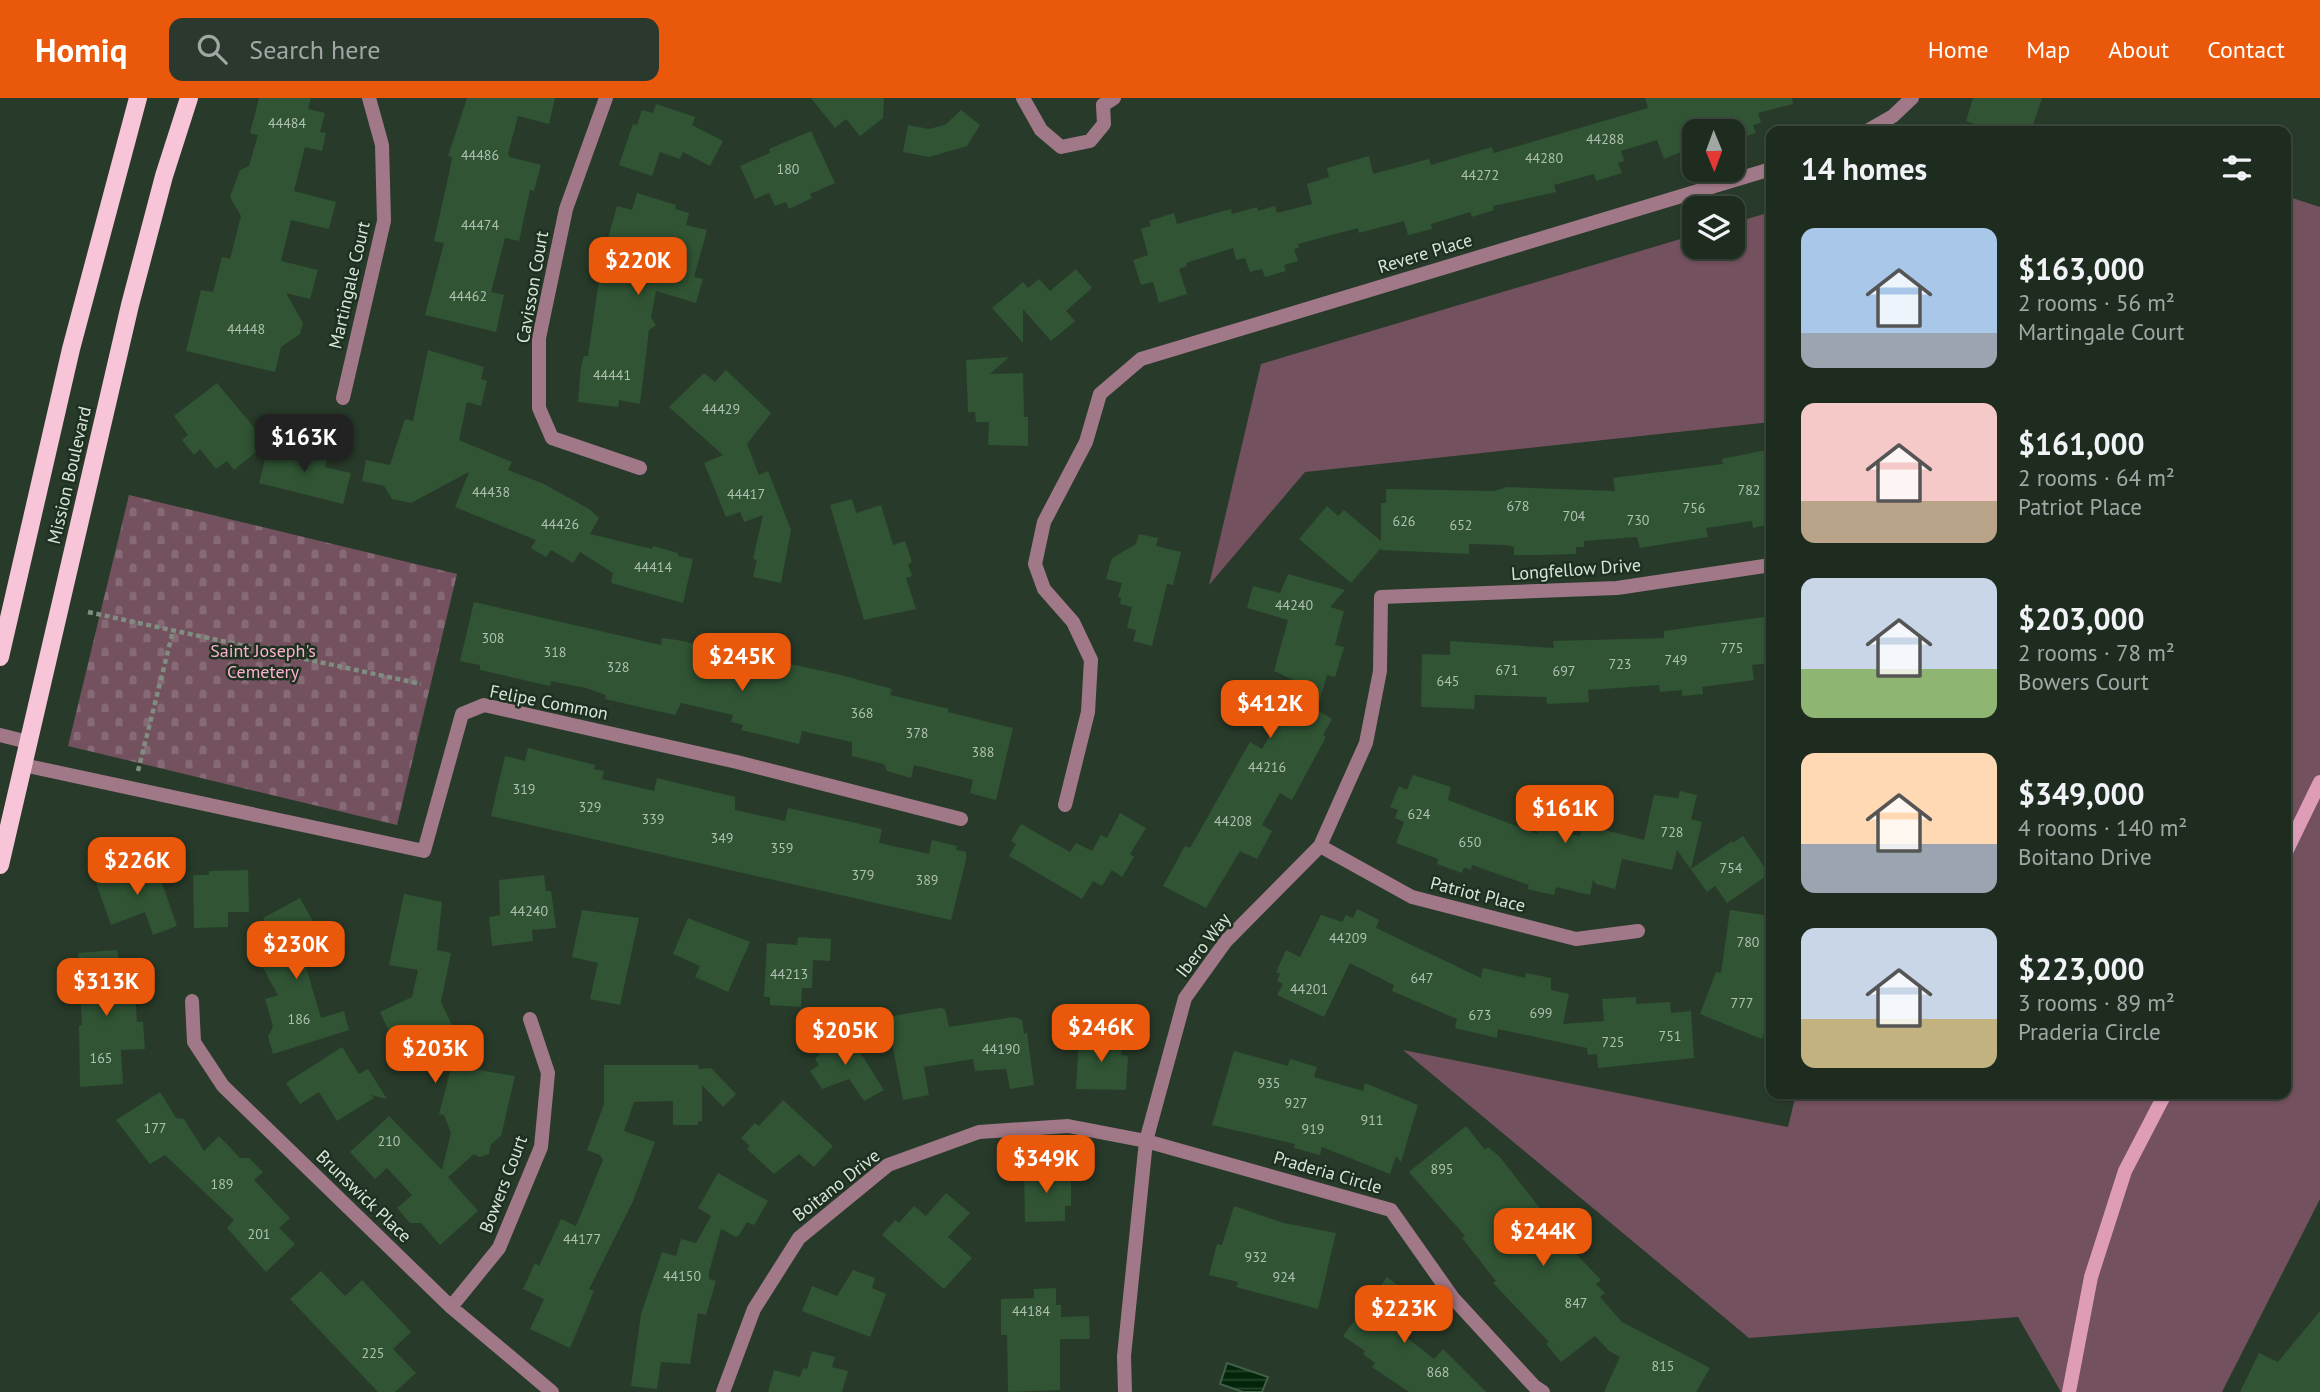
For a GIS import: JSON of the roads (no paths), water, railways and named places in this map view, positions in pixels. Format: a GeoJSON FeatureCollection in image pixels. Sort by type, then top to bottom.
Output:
{"type":"FeatureCollection","features":[{"type":"Feature","properties":{"kind":"main road","name":"Mission Boulevard"},"geometry":{"type":"LineString","coordinates":[[0,657],[71,349],[138,98]]}},
{"type":"Feature","properties":{"kind":"main road","name":"Mission Boulevard"},"geometry":{"type":"LineString","coordinates":[[0,865],[130,305],[189,98]]}},
{"type":"Feature","properties":{"kind":"main road"},"geometry":{"type":"LineString","coordinates":[[2291,842],[2320,782]]}},
{"type":"Feature","properties":{"kind":"main road"},"geometry":{"type":"LineString","coordinates":[[2069,1392],[2091,1277],[2125,1171],[2162,1099]]}},
{"type":"Feature","properties":{"kind":"street","name":"Martingale Court"},"geometry":{"type":"LineString","coordinates":[[343,398],[384,221],[382,145],[369,98]]}},
{"type":"Feature","properties":{"kind":"street","name":"Cavisson Court"},"geometry":{"type":"LineString","coordinates":[[606,98],[566,209],[539,338],[539,408],[552,438],[640,468]]}},
{"type":"Feature","properties":{"kind":"street"},"geometry":{"type":"LineString","coordinates":[[1023,98],[1041,130],[1062,147],[1090,141],[1104,124],[1109,101]]}},
{"type":"Feature","properties":{"kind":"street"},"geometry":{"type":"LineString","coordinates":[[1876,126],[1893,116],[1912,98]]}},
{"type":"Feature","properties":{"kind":"street","name":"Revere Place"},"geometry":{"type":"LineString","coordinates":[[1065,805],[1088,712],[1091,660],[1073,622],[1044,589],[1035,564],[1044,522],[1086,442],[1100,394],[1141,359],[1766,171]]}},
{"type":"Feature","properties":{"kind":"street","name":"Longfellow Drive"},"geometry":{"type":"LineString","coordinates":[[1381,597],[1617,588],[1766,566]]}},
{"type":"Feature","properties":{"kind":"street","name":"Ibero Way"},"geometry":{"type":"LineString","coordinates":[[1125,1392],[1124,1356],[1146,1141],[1185,998],[1226,941],[1320,846],[1366,743],[1380,671],[1381,597]]}},
{"type":"Feature","properties":{"kind":"street","name":"Felipe Common"},"geometry":{"type":"LineString","coordinates":[[23,765],[424,851],[462,714],[484,705],[737,762],[961,819]]}},
{"type":"Feature","properties":{"kind":"street"},"geometry":{"type":"LineString","coordinates":[[0,735],[28,742]]}},
{"type":"Feature","properties":{"kind":"street","name":"Patriot Place"},"geometry":{"type":"LineString","coordinates":[[1320,846],[1412,897],[1576,939],[1638,931]]}},
{"type":"Feature","properties":{"kind":"street","name":"Brunswick Place"},"geometry":{"type":"LineString","coordinates":[[192,1001],[194,1042],[223,1086],[451,1307],[552,1392]]}},
{"type":"Feature","properties":{"kind":"street","name":"Bowers Court"},"geometry":{"type":"LineString","coordinates":[[451,1307],[499,1248],[541,1147],[548,1073],[530,1019]]}},
{"type":"Feature","properties":{"kind":"street","name":"Boitano Drive"},"geometry":{"type":"LineString","coordinates":[[723,1392],[754,1309],[799,1238],[888,1166],[979,1132],[1068,1126],[1146,1141]]}},
{"type":"Feature","properties":{"kind":"street","name":"Praderia Circle"},"geometry":{"type":"LineString","coordinates":[[1146,1141],[1391,1210],[1453,1298],[1534,1386],[1543,1392]]}},
{"type":"Feature","properties":{"kind":"park label","name":"Saint Joseph's Cemetery"},"geometry":{"type":"Point","coordinates":[263,660]}}]}
